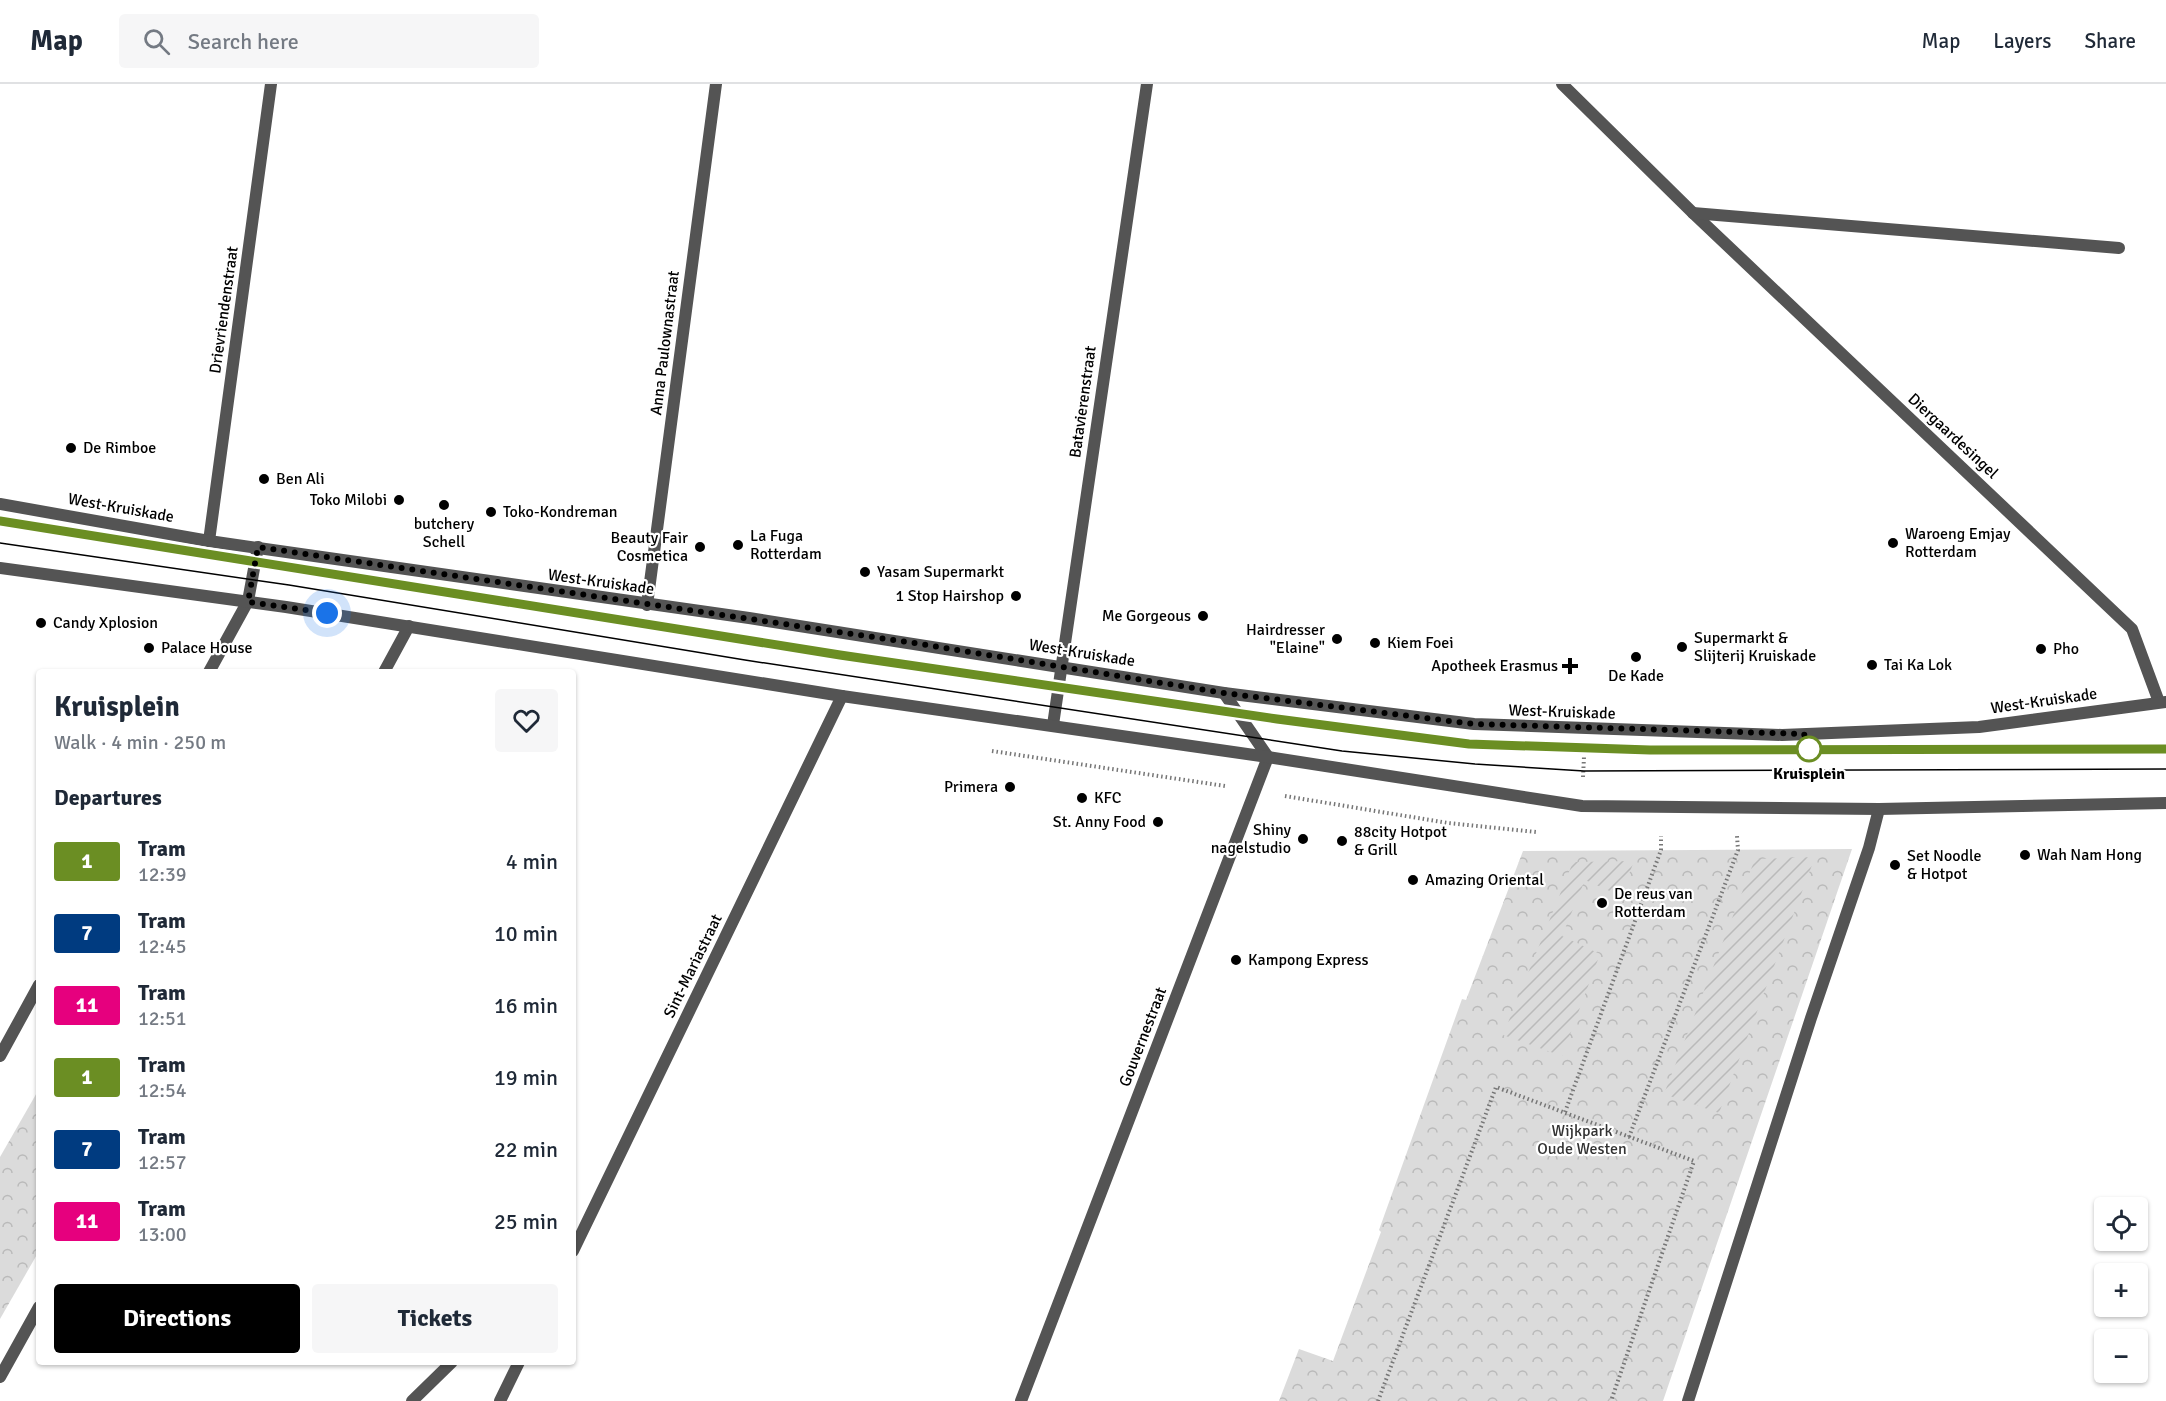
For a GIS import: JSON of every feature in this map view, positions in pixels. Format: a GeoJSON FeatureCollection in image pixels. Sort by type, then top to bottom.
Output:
{"type":"FeatureCollection","features":[{"type":"Feature","properties":{"kind":"street","name":"Drievriendenstraat"},"geometry":{"type":"LineString","coordinates":[[209,541],[271,84]]}},
{"type":"Feature","properties":{"kind":"street","name":"Anna Paulownastraat"},"geometry":{"type":"LineString","coordinates":[[647,605],[716,84]]}},
{"type":"Feature","properties":{"kind":"street","name":"Batavierenstraat"},"geometry":{"type":"LineString","coordinates":[[1053,725],[1147,84]]}},
{"type":"Feature","properties":{"kind":"street","name":"Diergaardesingel"},"geometry":{"type":"LineString","coordinates":[[1562,84],[1693,213],[2132,628],[2163,702]]}},
{"type":"Feature","properties":{"kind":"street"},"geometry":{"type":"LineString","coordinates":[[1693,213],[2119,248]]}},
{"type":"Feature","properties":{"kind":"street","name":"West-Kruiskade"},"geometry":{"type":"LineString","coordinates":[[0,504],[209,541],[1061,666],[1224,693],[1474,724],[1782,735],[1979,727],[2163,702]]}},
{"type":"Feature","properties":{"kind":"street"},"geometry":{"type":"LineString","coordinates":[[211,669],[248,602],[258,547]]}},
{"type":"Feature","properties":{"kind":"street"},"geometry":{"type":"LineString","coordinates":[[0,568],[409,626],[842,696],[1268,756],[1582,806],[1879,809],[2166,803]]}},
{"type":"Feature","properties":{"kind":"street"},"geometry":{"type":"LineString","coordinates":[[386,669],[409,626]]}},
{"type":"Feature","properties":{"kind":"street"},"geometry":{"type":"LineString","coordinates":[[1224,693],[1268,756]]}},
{"type":"Feature","properties":{"kind":"street","name":"Sint-Mariastraat"},"geometry":{"type":"LineString","coordinates":[[576,1245],[842,696]]}},
{"type":"Feature","properties":{"kind":"street","name":"Gouvernestraat"},"geometry":{"type":"LineString","coordinates":[[1021,1401],[1268,756]]}},
{"type":"Feature","properties":{"kind":"street"},"geometry":{"type":"LineString","coordinates":[[1688,1401],[1811,1017],[1869,848],[1879,809]]}},
{"type":"Feature","properties":{"kind":"street"},"geometry":{"type":"LineString","coordinates":[[0,1056],[36,990]]}},
{"type":"Feature","properties":{"kind":"street"},"geometry":{"type":"LineString","coordinates":[[0,1377],[36,1312]]}},
{"type":"Feature","properties":{"kind":"street"},"geometry":{"type":"LineString","coordinates":[[412,1401],[449,1365]]}},
{"type":"Feature","properties":{"kind":"street"},"geometry":{"type":"LineString","coordinates":[[500,1401],[518,1365]]}},
{"type":"Feature","properties":{"kind":"path"},"geometry":{"type":"LineString","coordinates":[[1565,1112],[1661,850],[1661,832]]}},
{"type":"Feature","properties":{"kind":"path"},"geometry":{"type":"LineString","coordinates":[[1629,1137],[1738,850],[1737,833]]}},
{"type":"Feature","properties":{"kind":"path"},"geometry":{"type":"LineString","coordinates":[[1378,1401],[1496,1088],[1694,1161],[1611,1401]]}},
{"type":"Feature","properties":{"kind":"green space","name":"Wijkpark Oude Westen"},"geometry":{"type":"Polygon","coordinates":[[[1852,849],[1663,1401],[1279,1401],[1299,1349],[1333,1361],[1381,1232],[1379,1230],[1462,999],[1466,1000],[1523,851],[1852,849]]]}},
{"type":"Feature","properties":{"kind":"green space"},"geometry":{"type":"Polygon","coordinates":[[[1815,857],[1719,1113],[1664,1094],[1755,859],[1815,857]]]}},
{"type":"Feature","properties":{"kind":"green space"},"geometry":{"type":"Polygon","coordinates":[[[1634,861],[1621,896],[1585,880],[1562,936],[1600,954],[1562,1056],[1503,1035],[1573,862],[1634,861]]]}},
{"type":"Feature","properties":{"kind":"green space"},"geometry":{"type":"Polygon","coordinates":[[[36,1094],[36,1256],[0,1319],[0,1157],[36,1094]]]}},
{"type":"Feature","properties":{"kind":"tram line"},"geometry":{"type":"LineString","coordinates":[[0,521],[840,655],[1277,719],[1469,744],[1650,750],[2166,749]]}},
{"type":"Feature","properties":{"kind":"tram line","name":"1"},"geometry":{"type":"LineString","coordinates":[[0,521],[337,576],[390,582],[748,638],[840,655],[1277,719],[1469,744],[1650,750],[2166,749]]}},
{"type":"Feature","properties":{"kind":"tram line"},"geometry":{"type":"LineString","coordinates":[[0,543],[289,585],[745,660],[1342,751],[1475,764],[1584,771],[2166,769]]}},
{"type":"Feature","properties":{"kind":"place","name":"De Rimboe"},"geometry":{"type":"Point","coordinates":[71,448]}},
{"type":"Feature","properties":{"kind":"place","name":"Ben Ali"},"geometry":{"type":"Point","coordinates":[264,479]}},
{"type":"Feature","properties":{"kind":"place","name":"Toko Milobi"},"geometry":{"type":"Point","coordinates":[399,500]}},
{"type":"Feature","properties":{"kind":"place","name":"butchery Schell"},"geometry":{"type":"Point","coordinates":[444,505]}},
{"type":"Feature","properties":{"kind":"place","name":"Toko-Kondreman"},"geometry":{"type":"Point","coordinates":[491,512]}},
{"type":"Feature","properties":{"kind":"place","name":"Waroeng Emjay Rotterdam"},"geometry":{"type":"Point","coordinates":[1893,543]}},
{"type":"Feature","properties":{"kind":"place","name":"La Fuga Rotterdam"},"geometry":{"type":"Point","coordinates":[738,545]}},
{"type":"Feature","properties":{"kind":"place","name":"Beauty Fair Cosmetica"},"geometry":{"type":"Point","coordinates":[700,547]}},
{"type":"Feature","properties":{"kind":"place","name":"Yasam Supermarkt"},"geometry":{"type":"Point","coordinates":[865,572]}},
{"type":"Feature","properties":{"kind":"place","name":"1 Stop Hairshop"},"geometry":{"type":"Point","coordinates":[1016,596]}},
{"type":"Feature","properties":{"kind":"place","name":"Me Gorgeous"},"geometry":{"type":"Point","coordinates":[1203,616]}},
{"type":"Feature","properties":{"kind":"place","name":"Candy Xplosion"},"geometry":{"type":"Point","coordinates":[41,623]}},
{"type":"Feature","properties":{"kind":"place","name":"Hairdresser \"Elaine\""},"geometry":{"type":"Point","coordinates":[1337,639]}},
{"type":"Feature","properties":{"kind":"place","name":"Kiem Foei"},"geometry":{"type":"Point","coordinates":[1375,643]}},
{"type":"Feature","properties":{"kind":"place","name":"Supermarkt & Slijterij Kruiskade"},"geometry":{"type":"Point","coordinates":[1682,647]}},
{"type":"Feature","properties":{"kind":"place","name":"Palace House"},"geometry":{"type":"Point","coordinates":[149,648]}},
{"type":"Feature","properties":{"kind":"place","name":"Pho"},"geometry":{"type":"Point","coordinates":[2041,649]}},
{"type":"Feature","properties":{"kind":"place","name":"De Kade"},"geometry":{"type":"Point","coordinates":[1636,657]}},
{"type":"Feature","properties":{"kind":"place","name":"Tai Ka Lok"},"geometry":{"type":"Point","coordinates":[1872,665]}},
{"type":"Feature","properties":{"kind":"place","name":"Apotheek Erasmus"},"geometry":{"type":"Point","coordinates":[1570,666]}},
{"type":"Feature","properties":{"kind":"place","name":"Kruisplein"},"geometry":{"type":"Point","coordinates":[1809,749]}},
{"type":"Feature","properties":{"kind":"place","name":"Primera"},"geometry":{"type":"Point","coordinates":[1010,787]}},
{"type":"Feature","properties":{"kind":"place","name":"KFC"},"geometry":{"type":"Point","coordinates":[1082,798]}},
{"type":"Feature","properties":{"kind":"place","name":"St. Anny Food"},"geometry":{"type":"Point","coordinates":[1158,822]}},
{"type":"Feature","properties":{"kind":"place","name":"Shiny nagelstudio"},"geometry":{"type":"Point","coordinates":[1303,839]}},
{"type":"Feature","properties":{"kind":"place","name":"88city Hotpot & Grill"},"geometry":{"type":"Point","coordinates":[1342,841]}},
{"type":"Feature","properties":{"kind":"place","name":"Wah Nam Hong"},"geometry":{"type":"Point","coordinates":[2025,855]}},
{"type":"Feature","properties":{"kind":"place","name":"Set Noodle & Hotpot"},"geometry":{"type":"Point","coordinates":[1895,865]}},
{"type":"Feature","properties":{"kind":"place","name":"Amazing Oriental"},"geometry":{"type":"Point","coordinates":[1413,880]}},
{"type":"Feature","properties":{"kind":"place","name":"De reus van Rotterdam"},"geometry":{"type":"Point","coordinates":[1602,903]}},
{"type":"Feature","properties":{"kind":"place","name":"Kampong Express"},"geometry":{"type":"Point","coordinates":[1236,960]}},
{"type":"Feature","properties":{"kind":"route"},"geometry":{"type":"LineString","coordinates":[[327,613],[248,602],[258,547],[749,618],[1224,693],[1474,724],[1585,730],[1804,734],[1809,749]]}}]}
